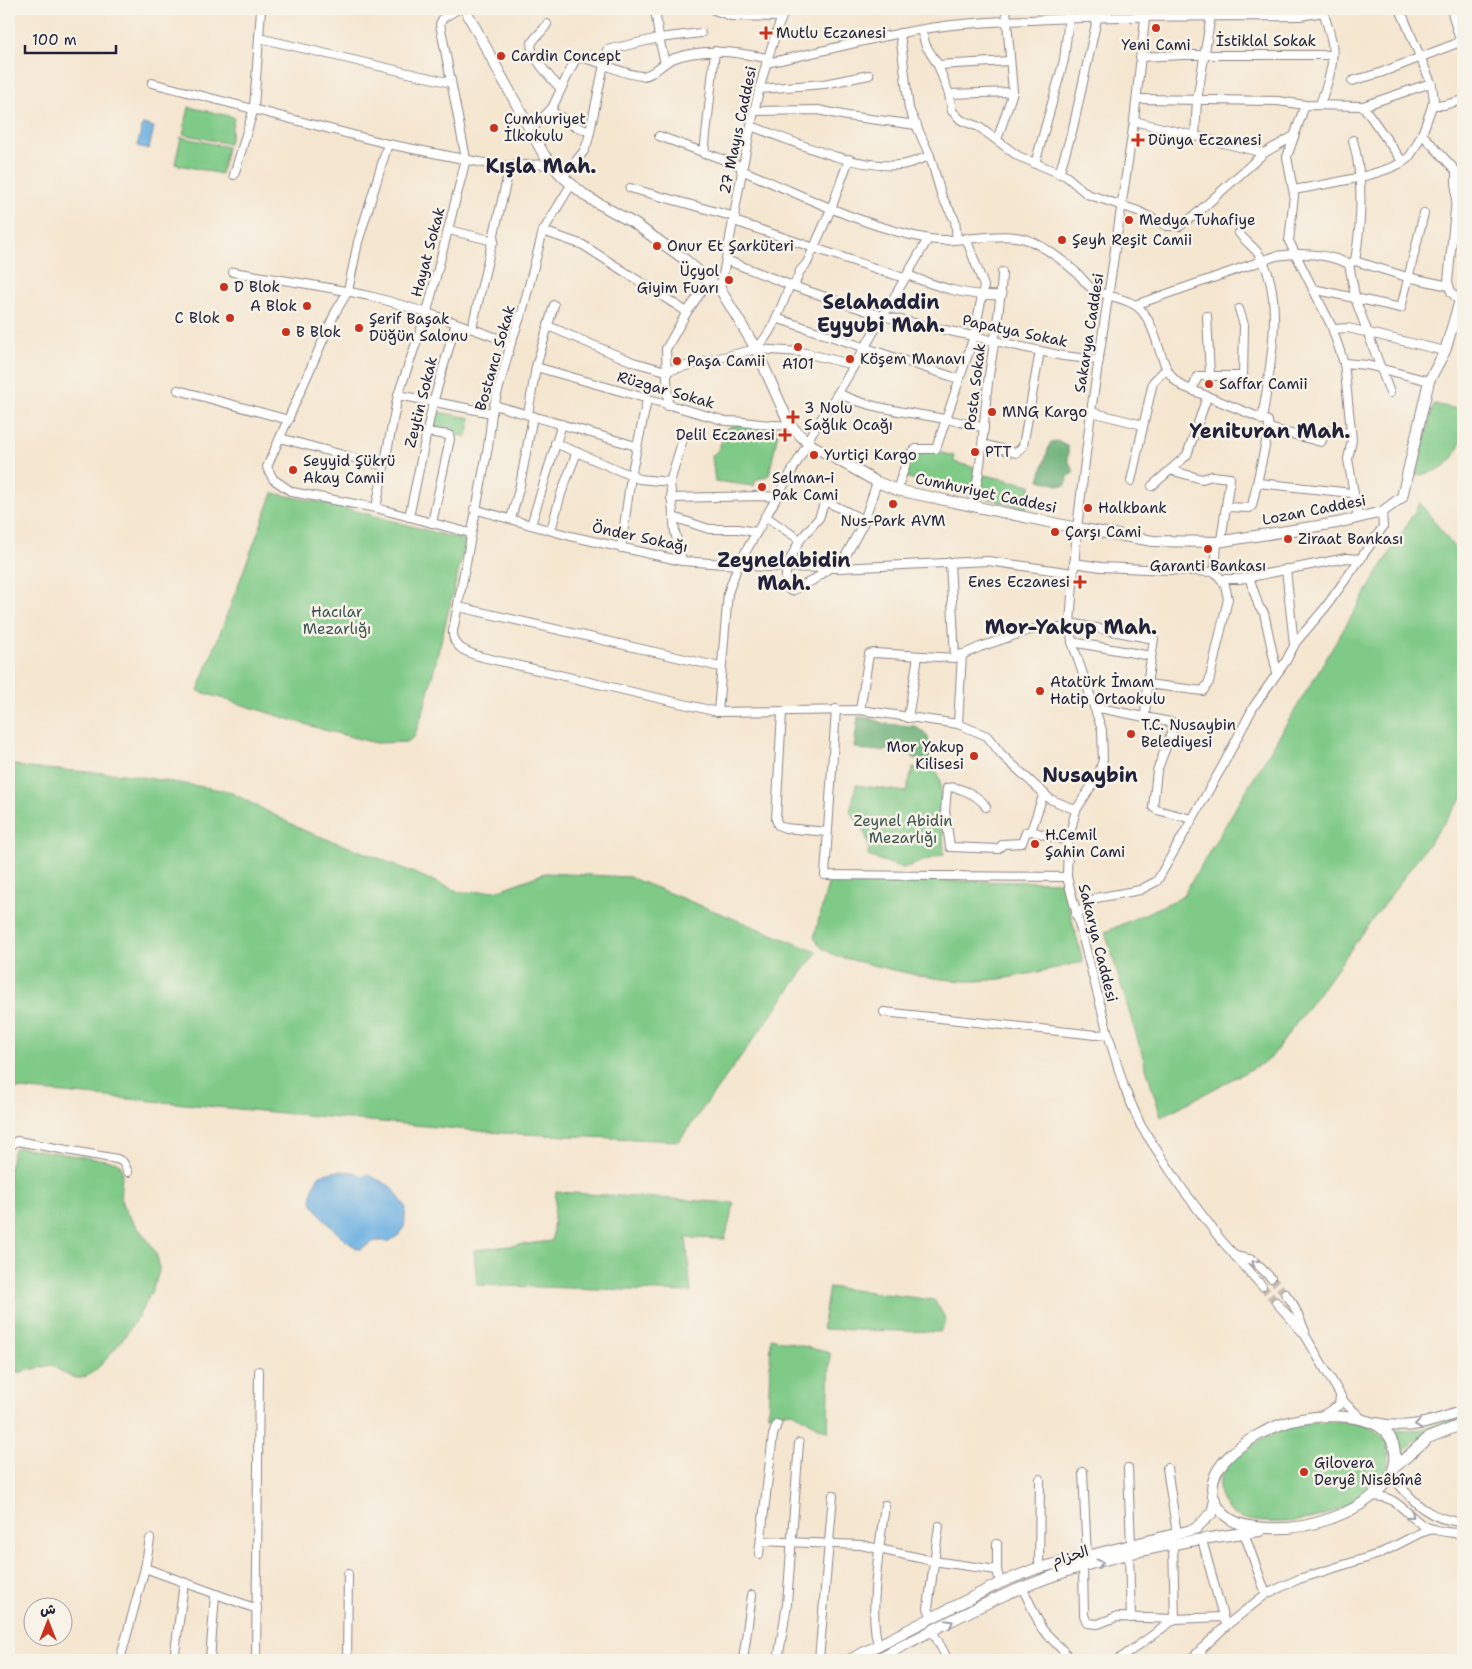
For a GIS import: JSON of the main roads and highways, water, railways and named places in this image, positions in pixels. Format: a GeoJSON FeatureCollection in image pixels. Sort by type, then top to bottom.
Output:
{"type":"FeatureCollection","features":[{"type":"Feature","properties":{"kind":"main road","name":"Cumhuriyet Caddesi"},"geometry":{"type":"LineString","coordinates":[[465,9],[544,155],[562,177],[587,197],[635,224],[683,258],[720,289],[756,349],[790,425],[808,443],[877,482],[897,490],[1076,528]]}},
{"type":"Feature","properties":{"kind":"main road","name":"Lozan Caddesi"},"geometry":{"type":"LineString","coordinates":[[1076,528],[1153,541],[1219,542],[1337,523],[1382,512],[1402,497],[1429,381],[1445,352],[1461,299]]}},
{"type":"Feature","properties":{"kind":"main road"},"geometry":{"type":"LineString","coordinates":[[1463,1411],[1422,1424],[1395,1426],[1320,1416],[1284,1423],[1243,1444],[1226,1458],[1218,1469],[1214,1483],[1215,1499],[1223,1512],[1237,1522],[1253,1527],[1290,1528],[1313,1524],[1339,1515],[1369,1497],[1428,1438],[1463,1424]]}},
{"type":"Feature","properties":{"kind":"main road"},"geometry":{"type":"LineString","coordinates":[[1368,1421],[1381,1427],[1392,1442],[1395,1451],[1392,1472]]}},
{"type":"Feature","properties":{"kind":"main road","name":"الحزام"},"geometry":{"type":"LineString","coordinates":[[875,1660],[1022,1587],[1195,1529],[1212,1514],[1215,1499]]}},
{"type":"Feature","properties":{"kind":"main road","name":"الحزام"},"geometry":{"type":"LineString","coordinates":[[849,1660],[1000,1583],[1039,1568],[1130,1550],[1173,1546],[1244,1533],[1290,1528]]}},
{"type":"Feature","properties":{"kind":"water"},"geometry":{"type":"Polygon","coordinates":[[[143,124],[154,127],[149,149],[137,146],[143,124]]]}},
{"type":"Feature","properties":{"kind":"water"},"geometry":{"type":"Polygon","coordinates":[[[337,1171],[354,1172],[364,1177],[367,1174],[392,1187],[406,1208],[404,1228],[400,1234],[390,1241],[375,1241],[360,1249],[333,1228],[314,1206],[312,1194],[320,1175],[337,1171]]]}},
{"type":"Feature","properties":{"kind":"tunnel"},"geometry":{"type":"LineString","coordinates":[[1271,1278],[1285,1293]]}},
{"type":"Feature","properties":{"kind":"tunnel"},"geometry":{"type":"LineString","coordinates":[[1262,1286],[1276,1302]]}},
{"type":"Feature","properties":{"kind":"place","name":"Yeni Cami"},"geometry":{"type":"Point","coordinates":[1156,28]}},
{"type":"Feature","properties":{"kind":"place","name":"Mutlu Eczanesi"},"geometry":{"type":"Point","coordinates":[766,33]}},
{"type":"Feature","properties":{"kind":"place","name":"Cardin Concept"},"geometry":{"type":"Point","coordinates":[501,56]}},
{"type":"Feature","properties":{"kind":"place","name":"Cumhuriyet İlkokulu"},"geometry":{"type":"Point","coordinates":[494,128]}},
{"type":"Feature","properties":{"kind":"place","name":"Dünya Eczanesi"},"geometry":{"type":"Point","coordinates":[1138,140]}},
{"type":"Feature","properties":{"kind":"place","name":"Medya Tuhafiye"},"geometry":{"type":"Point","coordinates":[1129,220]}},
{"type":"Feature","properties":{"kind":"place","name":"Şeyh Reşit Camii"},"geometry":{"type":"Point","coordinates":[1062,240]}},
{"type":"Feature","properties":{"kind":"place","name":"Onur Et Şarküteri"},"geometry":{"type":"Point","coordinates":[657,246]}},
{"type":"Feature","properties":{"kind":"place","name":"Üçyol Giyim Fuarı"},"geometry":{"type":"Point","coordinates":[729,280]}},
{"type":"Feature","properties":{"kind":"place","name":"D Blok"},"geometry":{"type":"Point","coordinates":[224,287]}},
{"type":"Feature","properties":{"kind":"place","name":"A Blok"},"geometry":{"type":"Point","coordinates":[307,306]}},
{"type":"Feature","properties":{"kind":"place","name":"C Blok"},"geometry":{"type":"Point","coordinates":[230,318]}},
{"type":"Feature","properties":{"kind":"place","name":"Şerif Başak Düğün Salonu"},"geometry":{"type":"Point","coordinates":[359,328]}},
{"type":"Feature","properties":{"kind":"place","name":"B Blok"},"geometry":{"type":"Point","coordinates":[286,332]}},
{"type":"Feature","properties":{"kind":"place","name":"A101"},"geometry":{"type":"Point","coordinates":[798,347]}},
{"type":"Feature","properties":{"kind":"place","name":"Köşem Manavı"},"geometry":{"type":"Point","coordinates":[850,359]}},
{"type":"Feature","properties":{"kind":"place","name":"Paşa Camii"},"geometry":{"type":"Point","coordinates":[677,361]}},
{"type":"Feature","properties":{"kind":"place","name":"Saffar Camii"},"geometry":{"type":"Point","coordinates":[1209,384]}},
{"type":"Feature","properties":{"kind":"place","name":"MNG Kargo"},"geometry":{"type":"Point","coordinates":[992,412]}},
{"type":"Feature","properties":{"kind":"place","name":"3 Nolu Sağlık Ocağı"},"geometry":{"type":"Point","coordinates":[793,417]}},
{"type":"Feature","properties":{"kind":"place","name":"Delil Eczanesi"},"geometry":{"type":"Point","coordinates":[785,435]}},
{"type":"Feature","properties":{"kind":"place","name":"PTT"},"geometry":{"type":"Point","coordinates":[975,452]}},
{"type":"Feature","properties":{"kind":"place","name":"Yurtiçi Kargo"},"geometry":{"type":"Point","coordinates":[814,455]}},
{"type":"Feature","properties":{"kind":"place","name":"Seyyid Şükrü Akay Camii"},"geometry":{"type":"Point","coordinates":[293,470]}},
{"type":"Feature","properties":{"kind":"place","name":"Selman-i Pak Cami"},"geometry":{"type":"Point","coordinates":[762,487]}},
{"type":"Feature","properties":{"kind":"place","name":"Nus-Park AVM"},"geometry":{"type":"Point","coordinates":[893,504]}},
{"type":"Feature","properties":{"kind":"place","name":"Halkbank"},"geometry":{"type":"Point","coordinates":[1088,508]}},
{"type":"Feature","properties":{"kind":"place","name":"Çarşı Cami"},"geometry":{"type":"Point","coordinates":[1055,532]}},
{"type":"Feature","properties":{"kind":"place","name":"Ziraat Bankası"},"geometry":{"type":"Point","coordinates":[1288,539]}},
{"type":"Feature","properties":{"kind":"place","name":"Garanti Bankası"},"geometry":{"type":"Point","coordinates":[1208,549]}},
{"type":"Feature","properties":{"kind":"place","name":"Enes Eczanesi"},"geometry":{"type":"Point","coordinates":[1080,582]}},
{"type":"Feature","properties":{"kind":"place","name":"Atatürk İmam Hatip Ortaokulu"},"geometry":{"type":"Point","coordinates":[1040,691]}},
{"type":"Feature","properties":{"kind":"place","name":"T.C. Nusaybin Belediyesi"},"geometry":{"type":"Point","coordinates":[1131,734]}},
{"type":"Feature","properties":{"kind":"place","name":"Mor Yakup Kilisesi"},"geometry":{"type":"Point","coordinates":[974,756]}},
{"type":"Feature","properties":{"kind":"place","name":"H.Cemil Şahin Cami"},"geometry":{"type":"Point","coordinates":[1035,844]}},
{"type":"Feature","properties":{"kind":"place","name":"Gilovera Deryê Nisêbînê"},"geometry":{"type":"Point","coordinates":[1304,1472]}},
{"type":"Feature","properties":{"kind":"district","name":"Kışla Mah."},"geometry":{"type":"Point","coordinates":[541,166]}},
{"type":"Feature","properties":{"kind":"district","name":"Selahaddin Eyyubi Mah."},"geometry":{"type":"Point","coordinates":[881,314]}},
{"type":"Feature","properties":{"kind":"district","name":"Yenituran Mah."},"geometry":{"type":"Point","coordinates":[1270,431]}},
{"type":"Feature","properties":{"kind":"district","name":"Zeynelabidin Mah."},"geometry":{"type":"Point","coordinates":[784,572]}},
{"type":"Feature","properties":{"kind":"district","name":"Mor-Yakup Mah."},"geometry":{"type":"Point","coordinates":[1071,627]}},
{"type":"Feature","properties":{"kind":"district","name":"Nusaybin"},"geometry":{"type":"Point","coordinates":[1090,775]}},
{"type":"Feature","properties":{"kind":"park label","name":"Hacılar Mezarlığı"},"geometry":{"type":"Point","coordinates":[337,620]}},
{"type":"Feature","properties":{"kind":"park label","name":"Zeynel Abidin Mezarlığı"},"geometry":{"type":"Point","coordinates":[903,830]}}]}
